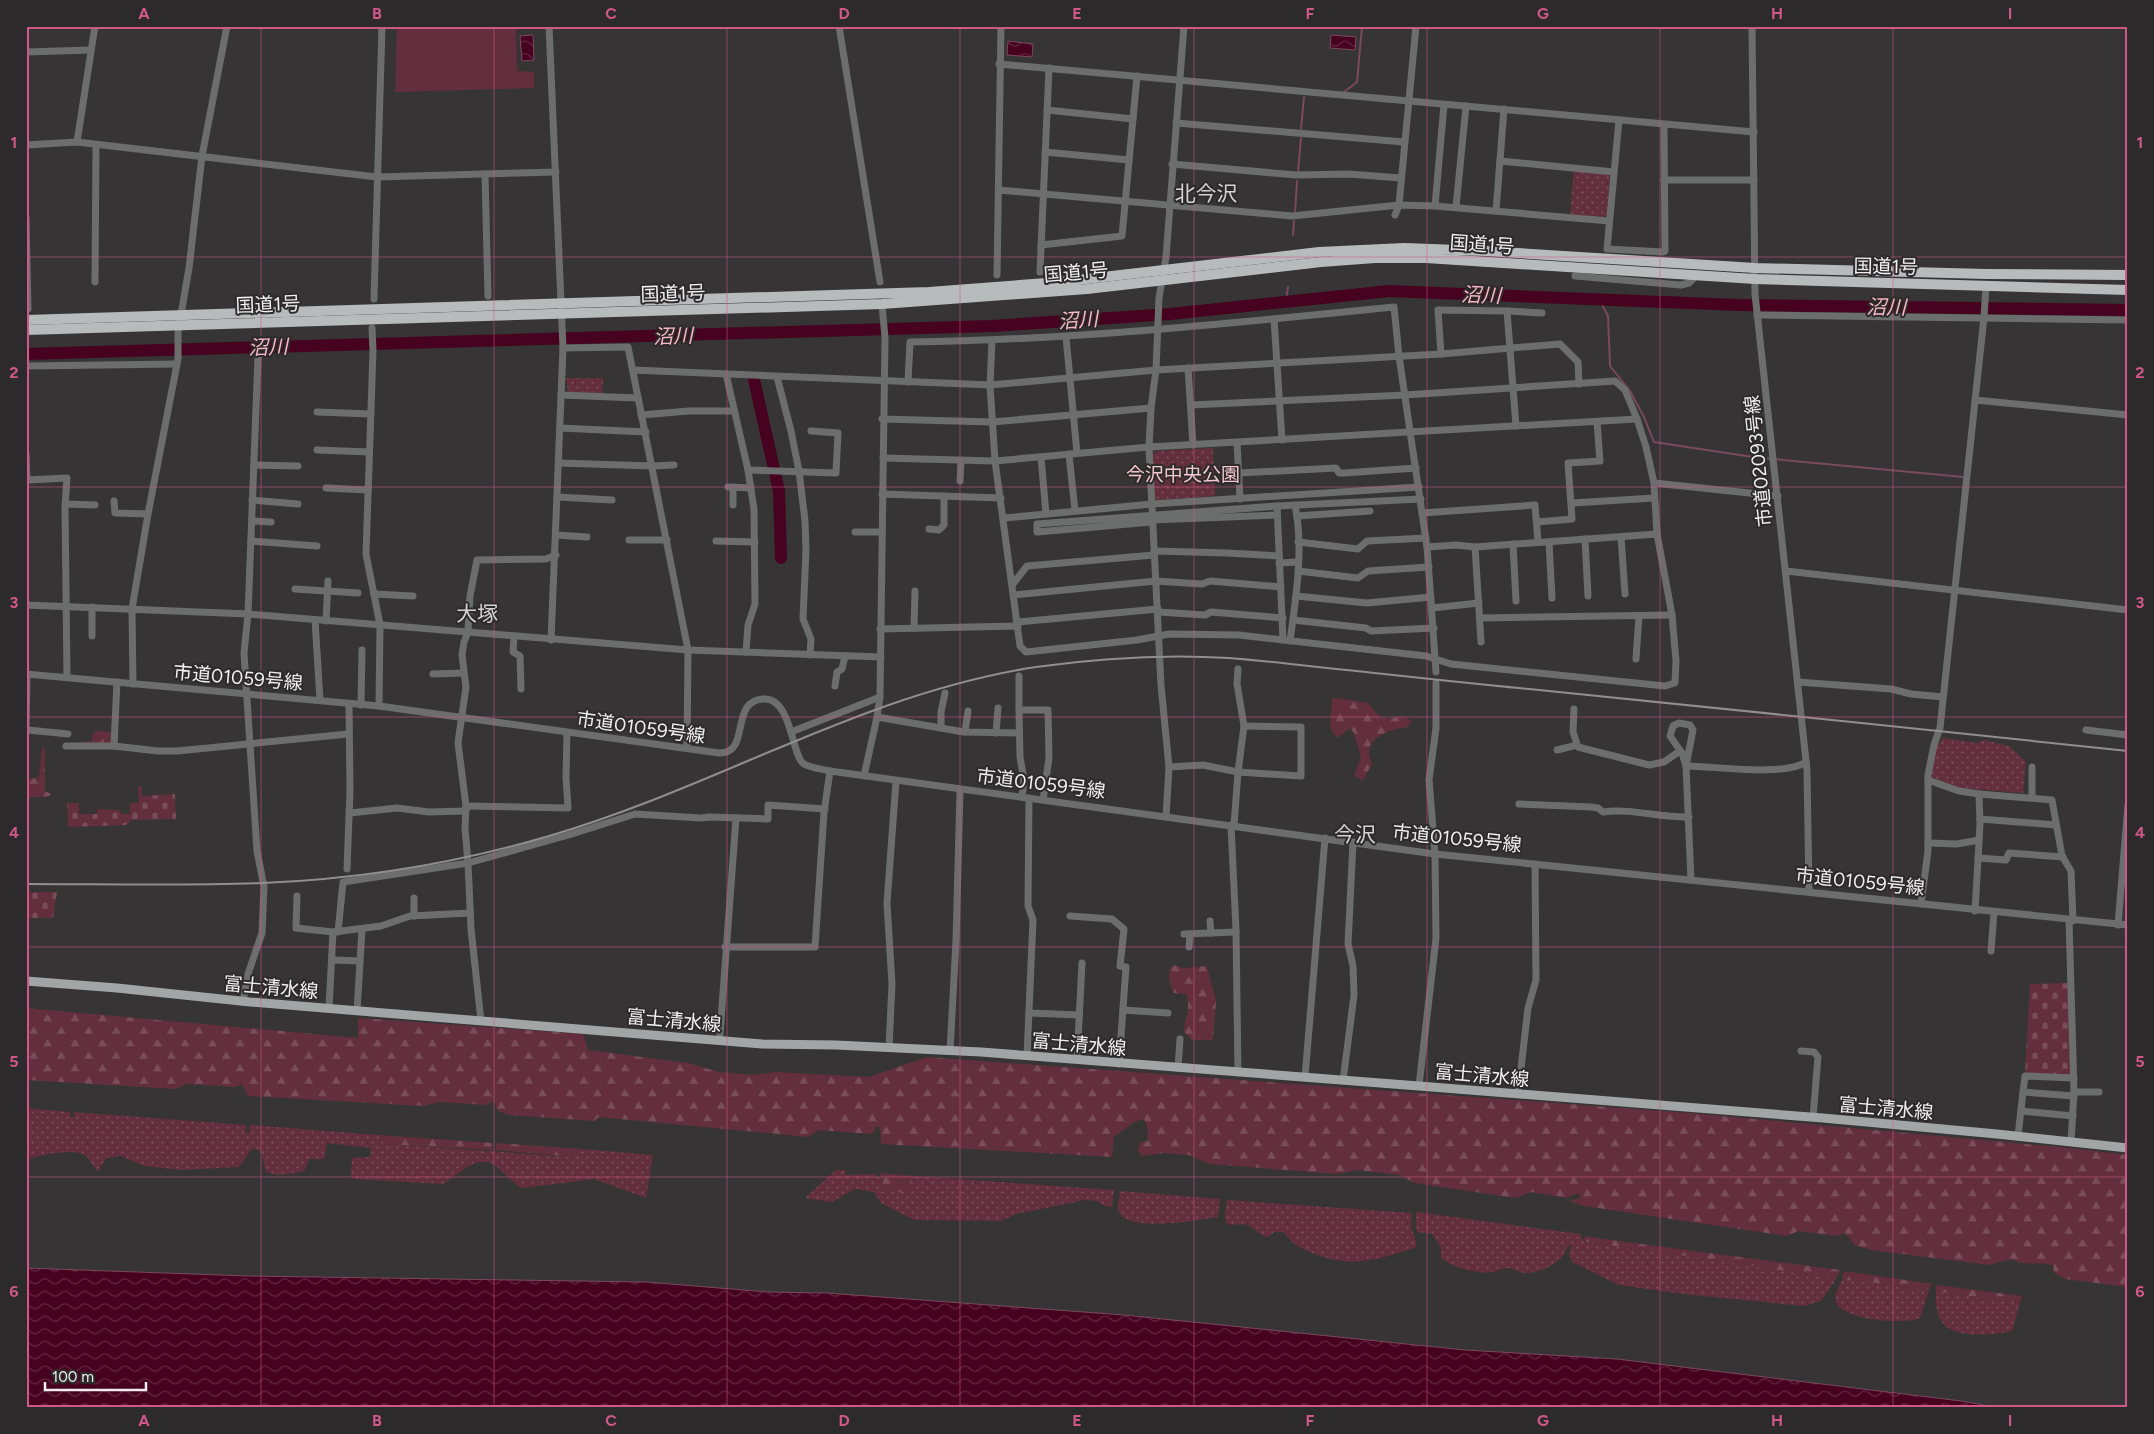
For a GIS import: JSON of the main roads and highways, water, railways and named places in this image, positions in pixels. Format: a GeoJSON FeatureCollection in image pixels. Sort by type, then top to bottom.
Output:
{"type":"FeatureCollection","features":[{"type":"Feature","properties":{"kind":"highway","name":"国道1号"},"geometry":{"type":"LineString","coordinates":[[26,330],[948,291],[1163,270],[1319,252],[1404,248],[1485,251],[1755,268],[2128,276]]}},
{"type":"Feature","properties":{"kind":"highway","name":"国道1号"},"geometry":{"type":"LineString","coordinates":[[27,314],[181,314],[882,304],[958,300],[1161,282],[1322,262],[1384,258],[1426,258],[1755,279],[2128,290]]}},
{"type":"Feature","properties":{"kind":"main road","name":"富士清水線"},"geometry":{"type":"LineString","coordinates":[[26,981],[117,988],[243,1002],[762,1044],[950,1051],[1419,1086],[1813,1118],[2018,1136],[2128,1148]]}},
{"type":"Feature","properties":{"kind":"water"},"geometry":{"type":"Polygon","coordinates":[[[533,35],[534,60],[522,61],[520,36],[533,35]]]}},
{"type":"Feature","properties":{"kind":"water"},"geometry":{"type":"Polygon","coordinates":[[[1331,35],[1356,37],[1355,50],[1330,48],[1331,35]]]}},
{"type":"Feature","properties":{"kind":"water"},"geometry":{"type":"Polygon","coordinates":[[[1008,41],[1033,44],[1032,57],[1007,55],[1008,41]]]}},
{"type":"Feature","properties":{"kind":"water"},"geometry":{"type":"Polygon","coordinates":[[[26,1268],[248,1276],[646,1282],[768,1292],[827,1293],[1124,1315],[1465,1350],[1617,1359],[1961,1401],[2001,1408],[26,1408],[26,1268]]]}},
{"type":"Feature","properties":{"kind":"waterway"},"geometry":{"type":"LineString","coordinates":[[1344,92],[1357,82],[1362,26]]}},
{"type":"Feature","properties":{"kind":"waterway"},"geometry":{"type":"LineString","coordinates":[[1301,129],[1304,97]]}},
{"type":"Feature","properties":{"kind":"waterway"},"geometry":{"type":"LineString","coordinates":[[1298,172],[1301,138]]}},
{"type":"Feature","properties":{"kind":"waterway"},"geometry":{"type":"LineString","coordinates":[[1295,213],[1297,181]]}},
{"type":"Feature","properties":{"kind":"waterway"},"geometry":{"type":"LineString","coordinates":[[1293,235],[1294,221]]}},
{"type":"Feature","properties":{"kind":"waterway"},"geometry":{"type":"LineString","coordinates":[[1286,302],[1288,287]]}},
{"type":"Feature","properties":{"kind":"waterway","name":"沼川"},"geometry":{"type":"LineString","coordinates":[[26,354],[992,326],[1170,314],[1389,291],[1739,305],[2128,310]]}},
{"type":"Feature","properties":{"kind":"waterway"},"geometry":{"type":"LineString","coordinates":[[1599,299],[1608,316],[1610,366],[1630,391],[1644,417],[1654,442],[1753,457],[1963,477]]}},
{"type":"Feature","properties":{"kind":"waterway"},"geometry":{"type":"LineString","coordinates":[[754,380],[779,491],[781,558]]}},
{"type":"Feature","properties":{"kind":"railway"},"geometry":{"type":"LineString","coordinates":[[26,884],[174,885],[263,883],[335,878],[443,862],[514,846],[610,816],[671,793],[850,719],[911,698],[972,680],[1036,667],[1108,659],[1180,656],[1244,659],[2128,751]]}},
{"type":"Feature","properties":{"kind":"district","name":"北今沢"},"geometry":{"type":"Point","coordinates":[1206,194]}},
{"type":"Feature","properties":{"kind":"district","name":"大塚"},"geometry":{"type":"Point","coordinates":[477,614]}},
{"type":"Feature","properties":{"kind":"district","name":"今沢"},"geometry":{"type":"Point","coordinates":[1355,835]}},
{"type":"Feature","properties":{"kind":"park label","name":"今沢中央公園"},"geometry":{"type":"Point","coordinates":[1183,474]}}]}
